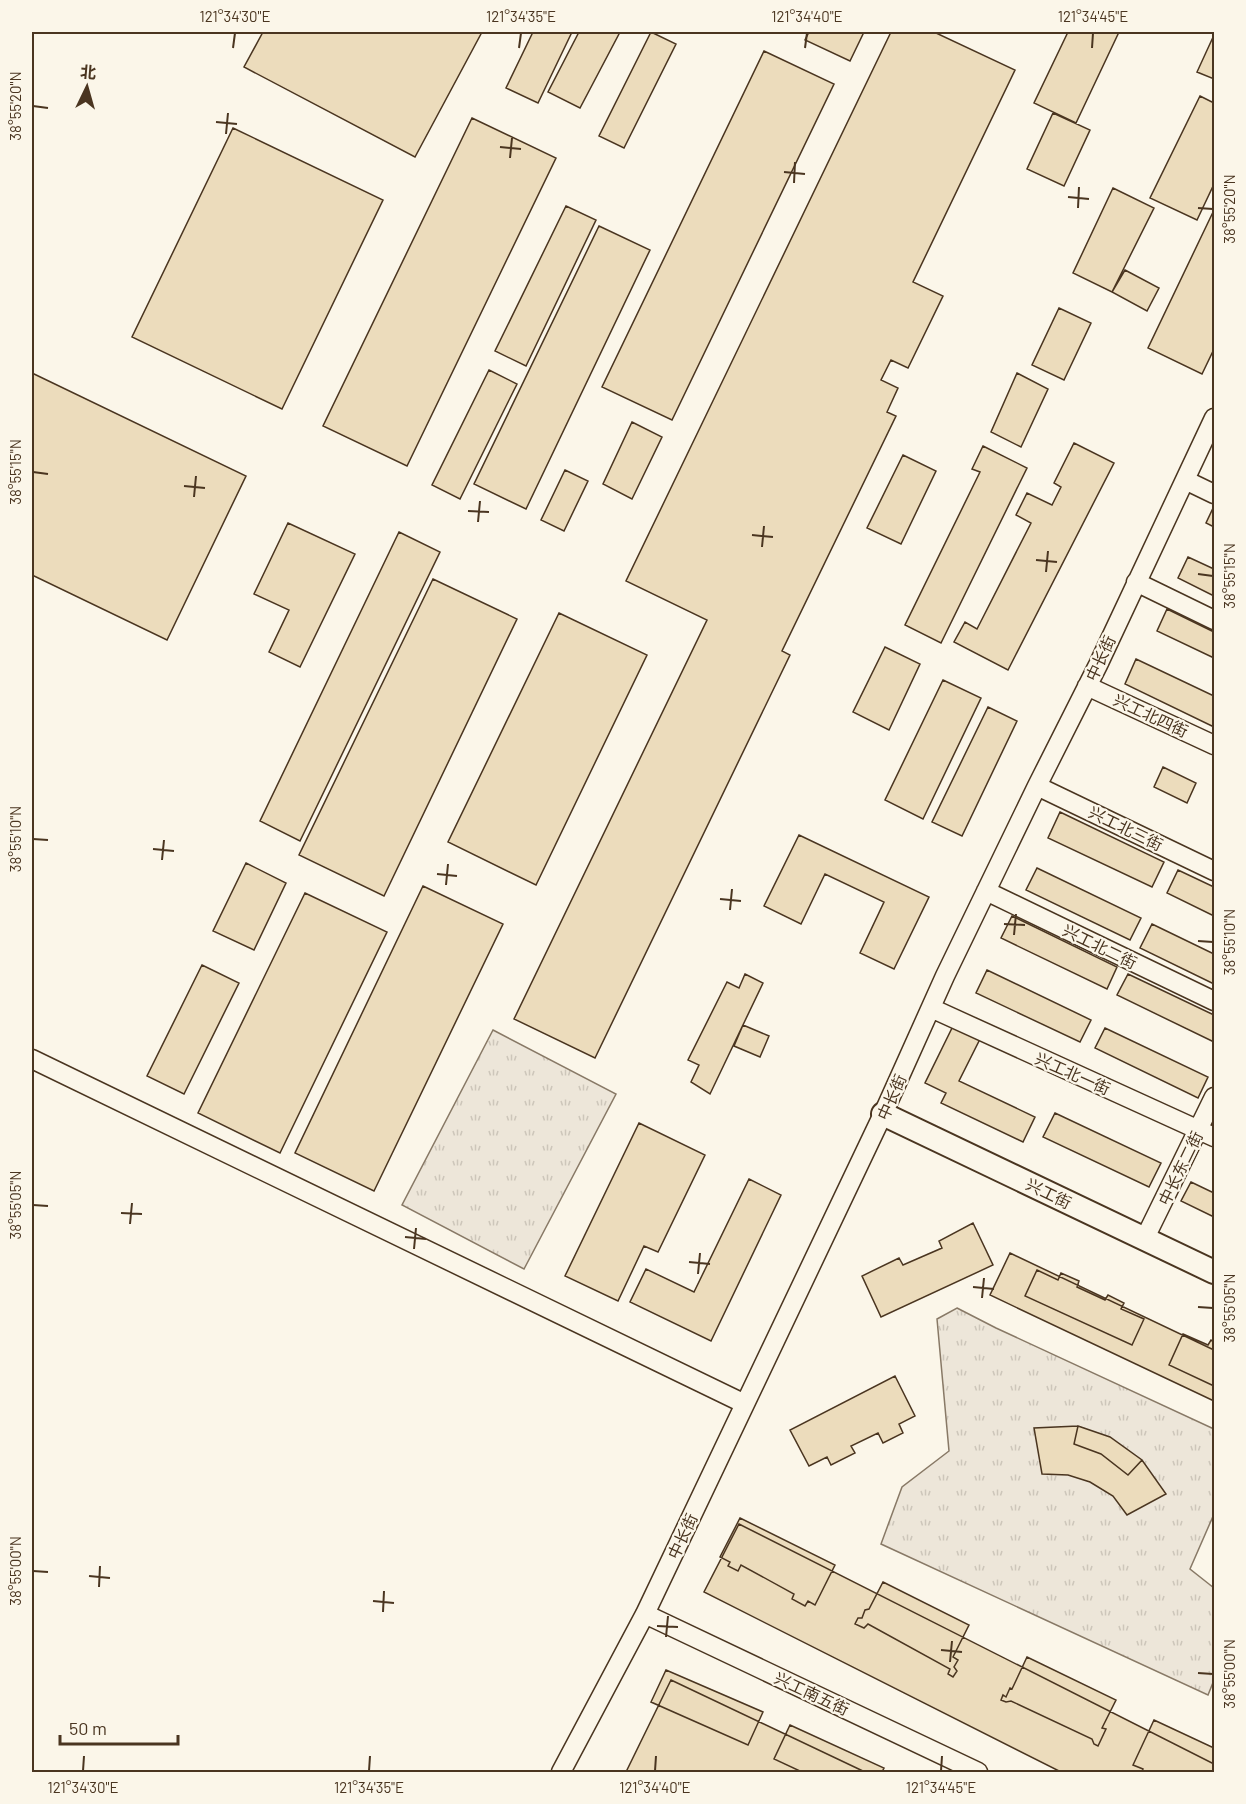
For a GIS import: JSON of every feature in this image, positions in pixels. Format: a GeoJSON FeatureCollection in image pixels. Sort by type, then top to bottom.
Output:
{"type":"FeatureCollection","features":[{"type":"Feature","properties":{"kind":"main road","name":"兴工街"},"geometry":{"type":"LineString","coordinates":[[884,1114],[1215,1272]]}},
{"type":"Feature","properties":{"kind":"street","name":"中长街"},"geometry":{"type":"LineString","coordinates":[[561,1773],[645,1614],[884,1114],[931,1008],[1036,786],[1087,686],[1215,418]]}},
{"type":"Feature","properties":{"kind":"street"},"geometry":{"type":"LineString","coordinates":[[1185,480],[1215,494]]}},
{"type":"Feature","properties":{"kind":"street"},"geometry":{"type":"LineString","coordinates":[[1136,582],[1215,620]]}},
{"type":"Feature","properties":{"kind":"street","name":"兴工北四街"},"geometry":{"type":"LineString","coordinates":[[1087,686],[1215,745]]}},
{"type":"Feature","properties":{"kind":"street","name":"兴工北三街"},"geometry":{"type":"LineString","coordinates":[[1036,786],[1215,871]]}},
{"type":"Feature","properties":{"kind":"street","name":"兴工北二街"},"geometry":{"type":"LineString","coordinates":[[986,891],[1215,1001]]}},
{"type":"Feature","properties":{"kind":"street","name":"兴工北一街"},"geometry":{"type":"LineString","coordinates":[[931,1008],[1207,1133]]}},
{"type":"Feature","properties":{"kind":"street"},"geometry":{"type":"LineString","coordinates":[[32,1059],[745,1404]]}},
{"type":"Feature","properties":{"kind":"street","name":"中长东二街"},"geometry":{"type":"LineString","coordinates":[[1145,1238],[1207,1133],[1215,1097]]}},
{"type":"Feature","properties":{"kind":"street","name":"兴工南五街"},"geometry":{"type":"LineString","coordinates":[[645,1614],[978,1773]]}},
{"type":"Feature","properties":{"kind":"green space"},"geometry":{"type":"Polygon","coordinates":[[[493,1030],[616,1094],[524,1269],[402,1205],[493,1030]]]}},
{"type":"Feature","properties":{"kind":"green space"},"geometry":{"type":"Polygon","coordinates":[[[957,1308],[1214,1429],[1214,1514],[1190,1569],[1214,1588],[1214,1680],[1208,1695],[881,1544],[902,1487],[949,1451],[937,1319],[957,1308]]]}},
{"type":"Feature","properties":{"kind":"building"},"geometry":{"type":"Polygon","coordinates":[[[263,32],[482,32],[415,157],[244,67],[263,32]]]}},
{"type":"Feature","properties":{"kind":"building"},"geometry":{"type":"Polygon","coordinates":[[[533,32],[572,32],[538,103],[506,88],[533,32]]]}},
{"type":"Feature","properties":{"kind":"building"},"geometry":{"type":"Polygon","coordinates":[[[579,32],[620,32],[580,108],[548,92],[579,32]]]}},
{"type":"Feature","properties":{"kind":"building"},"geometry":{"type":"Polygon","coordinates":[[[651,32],[676,44],[624,148],[599,136],[651,32]]]}},
{"type":"Feature","properties":{"kind":"building"},"geometry":{"type":"Polygon","coordinates":[[[809,32],[864,32],[850,61],[805,40],[809,32]]]}},
{"type":"Feature","properties":{"kind":"building"},"geometry":{"type":"Polygon","coordinates":[[[891,32],[934,32],[1015,70],[913,282],[943,296],[908,368],[891,360],[881,380],[898,388],[887,412],[896,416],[782,651],[790,655],[595,1058],[514,1019],[707,620],[626,581],[891,32]]]}},
{"type":"Feature","properties":{"kind":"building"},"geometry":{"type":"Polygon","coordinates":[[[1068,32],[1119,32],[1076,123],[1034,103],[1068,32]]]}},
{"type":"Feature","properties":{"kind":"building"},"geometry":{"type":"Polygon","coordinates":[[[1214,35],[1214,79],[1197,72],[1214,35]]]}},
{"type":"Feature","properties":{"kind":"building"},"geometry":{"type":"Polygon","coordinates":[[[764,51],[834,84],[672,420],[602,387],[764,51]]]}},
{"type":"Feature","properties":{"kind":"building"},"geometry":{"type":"Polygon","coordinates":[[[1200,96],[1214,103],[1214,184],[1197,220],[1150,198],[1200,96]]]}},
{"type":"Feature","properties":{"kind":"building"},"geometry":{"type":"Polygon","coordinates":[[[1053,113],[1090,130],[1064,186],[1027,169],[1053,113]]]}},
{"type":"Feature","properties":{"kind":"building"},"geometry":{"type":"Polygon","coordinates":[[[472,118],[556,158],[407,466],[323,426],[472,118]]]}},
{"type":"Feature","properties":{"kind":"building"},"geometry":{"type":"Polygon","coordinates":[[[233,128],[383,200],[282,409],[132,337],[233,128]]]}},
{"type":"Feature","properties":{"kind":"building"},"geometry":{"type":"Polygon","coordinates":[[[1113,188],[1154,208],[1112,292],[1073,273],[1113,188]]]}},
{"type":"Feature","properties":{"kind":"building"},"geometry":{"type":"Polygon","coordinates":[[[566,206],[596,220],[526,366],[495,351],[566,206]]]}},
{"type":"Feature","properties":{"kind":"building"},"geometry":{"type":"Polygon","coordinates":[[[1214,210],[1214,349],[1202,374],[1148,348],[1214,210]]]}},
{"type":"Feature","properties":{"kind":"building"},"geometry":{"type":"Polygon","coordinates":[[[599,226],[650,250],[526,509],[474,484],[599,226]]]}},
{"type":"Feature","properties":{"kind":"building"},"geometry":{"type":"Polygon","coordinates":[[[1125,270],[1159,288],[1147,311],[1112,292],[1125,270]]]}},
{"type":"Feature","properties":{"kind":"building"},"geometry":{"type":"Polygon","coordinates":[[[1059,308],[1091,323],[1064,380],[1032,365],[1059,308]]]}},
{"type":"Feature","properties":{"kind":"building"},"geometry":{"type":"Polygon","coordinates":[[[489,370],[517,384],[460,499],[432,485],[489,370]]]}},
{"type":"Feature","properties":{"kind":"building"},"geometry":{"type":"Polygon","coordinates":[[[32,373],[246,476],[167,640],[32,575],[32,373]]]}},
{"type":"Feature","properties":{"kind":"building"},"geometry":{"type":"Polygon","coordinates":[[[1017,373],[1048,389],[1021,447],[991,432],[1017,373]]]}},
{"type":"Feature","properties":{"kind":"building"},"geometry":{"type":"Polygon","coordinates":[[[632,422],[662,437],[632,499],[603,484],[632,422]]]}},
{"type":"Feature","properties":{"kind":"building"},"geometry":{"type":"Polygon","coordinates":[[[1074,443],[1114,463],[1008,670],[954,642],[965,622],[977,629],[1031,523],[1016,515],[1027,493],[1052,505],[1061,487],[1054,483],[1074,443]]]}},
{"type":"Feature","properties":{"kind":"building"},"geometry":{"type":"Polygon","coordinates":[[[983,446],[1027,468],[941,643],[905,625],[980,472],[972,469],[983,446]]]}},
{"type":"Feature","properties":{"kind":"building"},"geometry":{"type":"Polygon","coordinates":[[[903,455],[936,471],[901,544],[867,528],[903,455]]]}},
{"type":"Feature","properties":{"kind":"building"},"geometry":{"type":"Polygon","coordinates":[[[565,470],[588,481],[564,531],[541,520],[565,470]]]}},
{"type":"Feature","properties":{"kind":"building"},"geometry":{"type":"Polygon","coordinates":[[[1214,506],[1214,527],[1206,523],[1214,506]]]}},
{"type":"Feature","properties":{"kind":"building"},"geometry":{"type":"Polygon","coordinates":[[[288,523],[355,554],[300,667],[269,652],[289,610],[254,594],[288,523]]]}},
{"type":"Feature","properties":{"kind":"building"},"geometry":{"type":"Polygon","coordinates":[[[399,532],[440,552],[300,841],[260,821],[399,532]]]}},
{"type":"Feature","properties":{"kind":"building"},"geometry":{"type":"Polygon","coordinates":[[[1188,557],[1214,569],[1214,596],[1178,578],[1188,557]]]}},
{"type":"Feature","properties":{"kind":"building"},"geometry":{"type":"Polygon","coordinates":[[[433,579],[517,619],[384,896],[299,855],[433,579]]]}},
{"type":"Feature","properties":{"kind":"building"},"geometry":{"type":"Polygon","coordinates":[[[1167,609],[1214,632],[1214,658],[1157,631],[1167,609]]]}},
{"type":"Feature","properties":{"kind":"building"},"geometry":{"type":"Polygon","coordinates":[[[559,613],[647,655],[536,885],[448,842],[559,613]]]}},
{"type":"Feature","properties":{"kind":"building"},"geometry":{"type":"Polygon","coordinates":[[[885,647],[920,664],[889,730],[853,712],[885,647]]]}},
{"type":"Feature","properties":{"kind":"building"},"geometry":{"type":"Polygon","coordinates":[[[1136,659],[1214,696],[1214,727],[1125,684],[1136,659]]]}},
{"type":"Feature","properties":{"kind":"building"},"geometry":{"type":"Polygon","coordinates":[[[943,680],[981,698],[923,819],[885,800],[943,680]]]}},
{"type":"Feature","properties":{"kind":"building"},"geometry":{"type":"Polygon","coordinates":[[[988,707],[1017,721],[962,836],[932,822],[988,707]]]}},
{"type":"Feature","properties":{"kind":"building"},"geometry":{"type":"Polygon","coordinates":[[[1163,767],[1196,783],[1187,803],[1154,787],[1163,767]]]}},
{"type":"Feature","properties":{"kind":"building"},"geometry":{"type":"Polygon","coordinates":[[[1060,812],[1164,862],[1152,887],[1048,838],[1060,812]]]}},
{"type":"Feature","properties":{"kind":"building"},"geometry":{"type":"Polygon","coordinates":[[[799,835],[929,897],[894,969],[860,953],[884,902],[825,874],[801,924],[764,906],[799,835]]]}},
{"type":"Feature","properties":{"kind":"building"},"geometry":{"type":"Polygon","coordinates":[[[246,863],[286,883],[254,950],[213,931],[246,863]]]}},
{"type":"Feature","properties":{"kind":"building"},"geometry":{"type":"Polygon","coordinates":[[[1037,868],[1141,918],[1130,940],[1026,890],[1037,868]]]}},
{"type":"Feature","properties":{"kind":"building"},"geometry":{"type":"Polygon","coordinates":[[[1178,870],[1214,887],[1214,916],[1167,893],[1178,870]]]}},
{"type":"Feature","properties":{"kind":"building"},"geometry":{"type":"Polygon","coordinates":[[[423,886],[503,924],[374,1191],[295,1153],[423,886]]]}},
{"type":"Feature","properties":{"kind":"building"},"geometry":{"type":"Polygon","coordinates":[[[305,893],[387,932],[280,1153],[198,1113],[305,893]]]}},
{"type":"Feature","properties":{"kind":"building"},"geometry":{"type":"Polygon","coordinates":[[[1012,916],[1117,967],[1107,989],[1001,938],[1012,916]]]}},
{"type":"Feature","properties":{"kind":"building"},"geometry":{"type":"Polygon","coordinates":[[[1152,924],[1214,954],[1214,984],[1140,948],[1152,924]]]}},
{"type":"Feature","properties":{"kind":"building"},"geometry":{"type":"Polygon","coordinates":[[[202,965],[239,983],[184,1094],[147,1076],[202,965]]]}},
{"type":"Feature","properties":{"kind":"building"},"geometry":{"type":"Polygon","coordinates":[[[987,970],[1091,1020],[1080,1042],[976,993],[987,970]]]}},
{"type":"Feature","properties":{"kind":"building"},"geometry":{"type":"Polygon","coordinates":[[[745,974],[763,983],[710,1094],[691,1082],[699,1065],[688,1060],[727,982],[739,988],[745,974]]]}},
{"type":"Feature","properties":{"kind":"building"},"geometry":{"type":"Polygon","coordinates":[[[1128,974],[1214,1015],[1214,1042],[1117,995],[1128,974]]]}},
{"type":"Feature","properties":{"kind":"building"},"geometry":{"type":"Polygon","coordinates":[[[954,1024],[981,1037],[959,1081],[1035,1117],[1023,1142],[941,1103],[946,1093],[925,1083],[954,1024]]]}},
{"type":"Feature","properties":{"kind":"building"},"geometry":{"type":"Polygon","coordinates":[[[743,1025],[769,1036],[760,1057],[734,1046],[743,1025]]]}},
{"type":"Feature","properties":{"kind":"building"},"geometry":{"type":"Polygon","coordinates":[[[1105,1028],[1208,1077],[1198,1098],[1095,1048],[1105,1028]]]}},
{"type":"Feature","properties":{"kind":"building"},"geometry":{"type":"Polygon","coordinates":[[[1055,1113],[1161,1163],[1149,1187],[1043,1137],[1055,1113]]]}},
{"type":"Feature","properties":{"kind":"building"},"geometry":{"type":"Polygon","coordinates":[[[639,1123],[705,1155],[658,1252],[644,1246],[618,1301],[565,1276],[639,1123]]]}},
{"type":"Feature","properties":{"kind":"building"},"geometry":{"type":"Polygon","coordinates":[[[749,1179],[781,1195],[711,1341],[630,1302],[646,1269],[694,1292],[749,1179]]]}},
{"type":"Feature","properties":{"kind":"building"},"geometry":{"type":"Polygon","coordinates":[[[1191,1182],[1214,1193],[1214,1217],[1181,1201],[1191,1182]]]}},
{"type":"Feature","properties":{"kind":"building"},"geometry":{"type":"Polygon","coordinates":[[[973,1223],[993,1265],[881,1317],[862,1276],[899,1258],[903,1265],[942,1248],[939,1241],[973,1223]]]}},
{"type":"Feature","properties":{"kind":"building"},"geometry":{"type":"Polygon","coordinates":[[[1010,1253],[1214,1350],[1214,1401],[990,1295],[1010,1253]]]}},
{"type":"Feature","properties":{"kind":"building"},"geometry":{"type":"Polygon","coordinates":[[[1037,1270],[1058,1280],[1061,1273],[1079,1281],[1077,1287],[1105,1300],[1108,1295],[1124,1303],[1121,1309],[1144,1319],[1132,1345],[1025,1296],[1037,1270]]]}},
{"type":"Feature","properties":{"kind":"building"},"geometry":{"type":"Polygon","coordinates":[[[1183,1334],[1208,1345],[1211,1340],[1214,1342],[1214,1386],[1169,1365],[1183,1334]]]}},
{"type":"Feature","properties":{"kind":"building"},"geometry":{"type":"Polygon","coordinates":[[[895,1376],[915,1416],[899,1424],[903,1433],[883,1443],[878,1433],[851,1446],[855,1453],[831,1465],[827,1457],[809,1466],[790,1430],[895,1376]]]}},
{"type":"Feature","properties":{"kind":"building"},"geometry":{"type":"Polygon","coordinates":[[[1078,1426],[1110,1437],[1142,1460],[1166,1494],[1127,1515],[1113,1496],[1090,1482],[1068,1475],[1042,1474],[1034,1428],[1078,1426]]]}},
{"type":"Feature","properties":{"kind":"building"},"geometry":{"type":"Polygon","coordinates":[[[1078,1426],[1110,1437],[1142,1460],[1128,1475],[1101,1454],[1074,1444],[1078,1426]]]}},
{"type":"Feature","properties":{"kind":"building"},"geometry":{"type":"Polygon","coordinates":[[[740,1518],[835,1565],[815,1605],[808,1601],[805,1606],[792,1599],[794,1594],[741,1565],[738,1571],[728,1566],[730,1562],[720,1557],[740,1518]]]}},
{"type":"Feature","properties":{"kind":"building"},"geometry":{"type":"Polygon","coordinates":[[[739,1524],[1214,1764],[1214,1772],[1061,1772],[704,1592],[739,1524]]]}},
{"type":"Feature","properties":{"kind":"building"},"geometry":{"type":"Polygon","coordinates":[[[883,1582],[969,1625],[953,1657],[958,1660],[954,1667],[957,1671],[953,1677],[948,1674],[950,1669],[868,1624],[864,1628],[855,1624],[858,1618],[862,1618],[865,1610],[869,1609],[883,1582]]]}},
{"type":"Feature","properties":{"kind":"building"},"geometry":{"type":"Polygon","coordinates":[[[1027,1657],[1116,1700],[1102,1728],[1106,1729],[1098,1746],[1092,1739],[1011,1701],[1001,1700],[1003,1695],[1006,1697],[1010,1688],[1012,1689],[1027,1657]]]}},
{"type":"Feature","properties":{"kind":"building"},"geometry":{"type":"Polygon","coordinates":[[[666,1670],[763,1712],[748,1745],[651,1702],[666,1670]]]}},
{"type":"Feature","properties":{"kind":"building"},"geometry":{"type":"Polygon","coordinates":[[[671,1680],[865,1772],[626,1772],[671,1680]]]}},
{"type":"Feature","properties":{"kind":"building"},"geometry":{"type":"Polygon","coordinates":[[[1154,1720],[1214,1748],[1214,1772],[1142,1772],[1143,1769],[1133,1765],[1154,1720]]]}},
{"type":"Feature","properties":{"kind":"building"},"geometry":{"type":"Polygon","coordinates":[[[790,1725],[884,1768],[882,1772],[802,1772],[774,1759],[790,1725]]]}}]}
